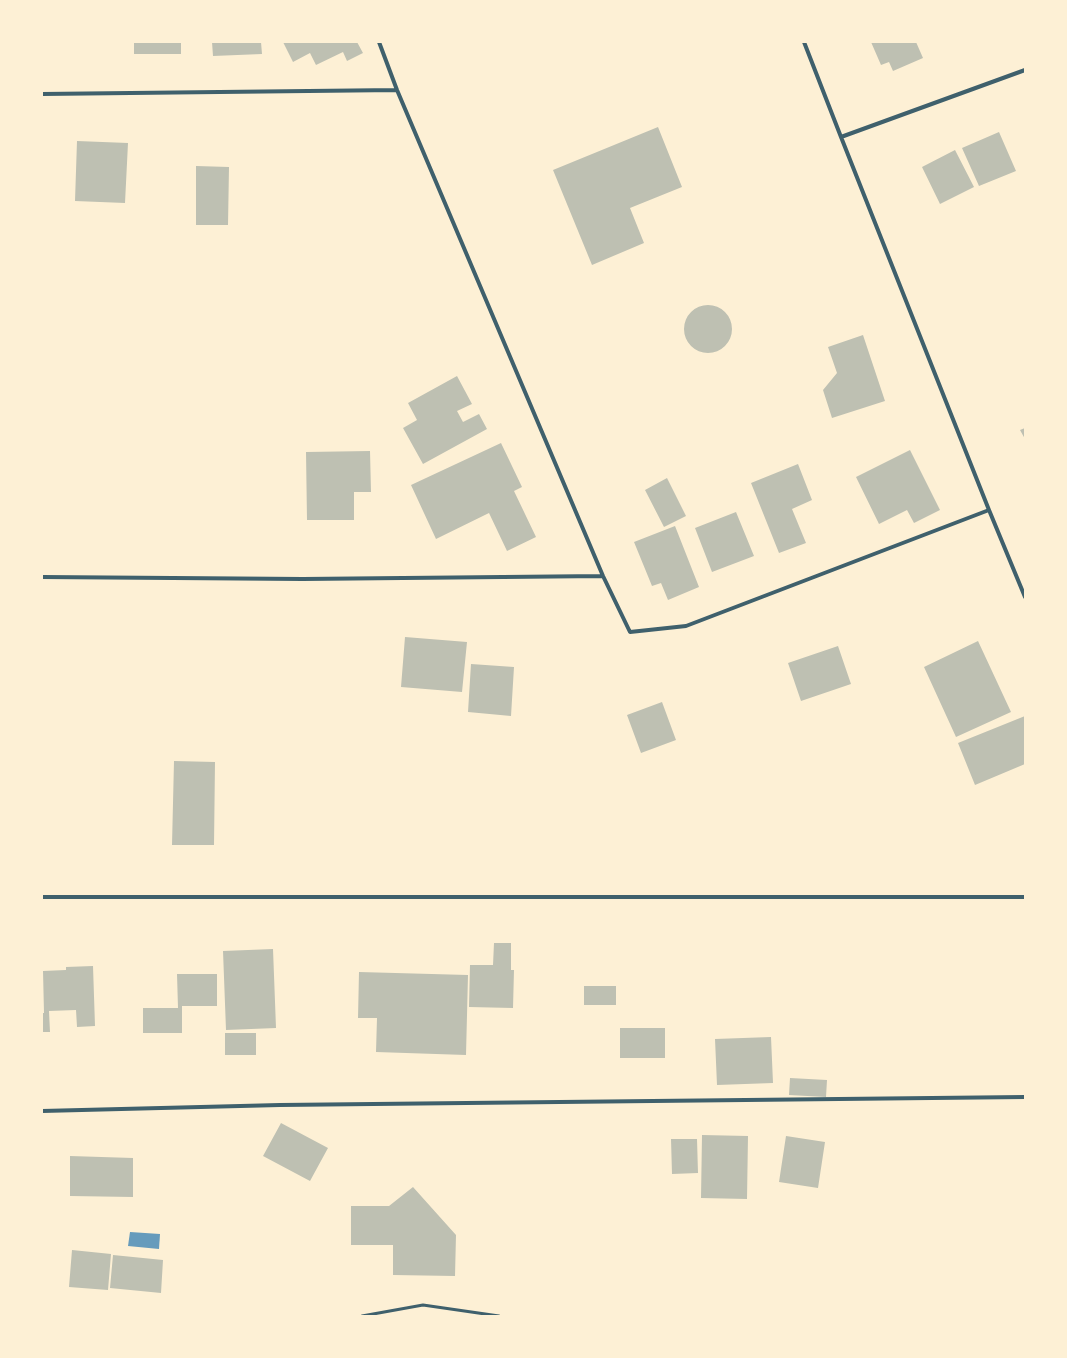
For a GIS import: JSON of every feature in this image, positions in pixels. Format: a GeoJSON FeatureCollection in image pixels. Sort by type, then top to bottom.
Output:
{"type":"FeatureCollection","features":[{"type":"Feature","properties":{"kind":"street"},"geometry":{"type":"LineString","coordinates":[[379,42],[397,90],[603,576],[630,632],[686,626],[989,510]]}},
{"type":"Feature","properties":{"kind":"street"},"geometry":{"type":"LineString","coordinates":[[804,42],[989,510],[1025,597]]}},
{"type":"Feature","properties":{"kind":"street"},"geometry":{"type":"LineString","coordinates":[[841,137],[1025,70]]}},
{"type":"Feature","properties":{"kind":"street"},"geometry":{"type":"LineString","coordinates":[[42,94],[397,90]]}},
{"type":"Feature","properties":{"kind":"street"},"geometry":{"type":"LineString","coordinates":[[42,577],[303,579],[603,576]]}},
{"type":"Feature","properties":{"kind":"street"},"geometry":{"type":"LineString","coordinates":[[42,897],[1025,897]]}},
{"type":"Feature","properties":{"kind":"street"},"geometry":{"type":"LineString","coordinates":[[42,1111],[280,1104],[1025,1097]]}},
{"type":"Feature","properties":{"kind":"lane"},"geometry":{"type":"LineString","coordinates":[[362,1316],[423,1305],[499,1316]]}},
{"type":"Feature","properties":{"kind":"water"},"geometry":{"type":"Polygon","coordinates":[[[130,1232],[160,1234],[159,1249],[128,1246],[130,1232]]]}},
{"type":"Feature","properties":{"kind":"building"},"geometry":{"type":"Polygon","coordinates":[[[134,42],[181,42],[181,54],[134,54],[134,42]]]}},
{"type":"Feature","properties":{"kind":"building"},"geometry":{"type":"Polygon","coordinates":[[[212,42],[261,42],[262,54],[213,56],[212,42]]]}},
{"type":"Feature","properties":{"kind":"building"},"geometry":{"type":"Polygon","coordinates":[[[283,42],[357,42],[363,53],[347,61],[343,52],[316,65],[310,53],[293,62],[283,42]]]}},
{"type":"Feature","properties":{"kind":"building"},"geometry":{"type":"Polygon","coordinates":[[[871,42],[916,42],[923,58],[893,71],[889,62],[881,65],[871,42]]]}},
{"type":"Feature","properties":{"kind":"building"},"geometry":{"type":"Polygon","coordinates":[[[658,127],[682,187],[630,208],[644,243],[592,265],[553,170],[658,127]]]}},
{"type":"Feature","properties":{"kind":"building"},"geometry":{"type":"Polygon","coordinates":[[[999,132],[1016,171],[979,186],[962,148],[999,132]]]}},
{"type":"Feature","properties":{"kind":"building"},"geometry":{"type":"Polygon","coordinates":[[[77,141],[128,143],[125,203],[75,201],[77,141]]]}},
{"type":"Feature","properties":{"kind":"building"},"geometry":{"type":"Polygon","coordinates":[[[955,150],[974,187],[940,204],[922,167],[955,150]]]}},
{"type":"Feature","properties":{"kind":"building"},"geometry":{"type":"Polygon","coordinates":[[[196,166],[229,167],[228,225],[196,225],[196,166]]]}},
{"type":"Feature","properties":{"kind":"building"},"geometry":{"type":"Polygon","coordinates":[[[703,305],[713,305],[725,312],[732,324],[732,334],[725,346],[713,353],[703,353],[695,349],[688,342],[684,334],[684,324],[688,316],[695,309],[703,305]]]}},
{"type":"Feature","properties":{"kind":"building"},"geometry":{"type":"Polygon","coordinates":[[[863,335],[885,401],[832,418],[823,390],[837,373],[828,347],[863,335]]]}},
{"type":"Feature","properties":{"kind":"building"},"geometry":{"type":"Polygon","coordinates":[[[457,376],[472,404],[457,411],[463,422],[479,414],[487,429],[423,464],[403,428],[417,420],[408,403],[457,376]]]}},
{"type":"Feature","properties":{"kind":"building"},"geometry":{"type":"Polygon","coordinates":[[[1025,428],[1025,439],[1020,430],[1025,428]]]}},
{"type":"Feature","properties":{"kind":"building"},"geometry":{"type":"Polygon","coordinates":[[[501,443],[522,487],[514,491],[536,537],[507,551],[489,513],[436,539],[411,485],[501,443]]]}},
{"type":"Feature","properties":{"kind":"building"},"geometry":{"type":"Polygon","coordinates":[[[910,450],[940,510],[914,523],[907,510],[879,524],[856,477],[910,450]]]}},
{"type":"Feature","properties":{"kind":"building"},"geometry":{"type":"Polygon","coordinates":[[[370,451],[371,492],[354,492],[354,520],[307,520],[306,452],[370,451]]]}},
{"type":"Feature","properties":{"kind":"building"},"geometry":{"type":"Polygon","coordinates":[[[798,464],[812,500],[792,509],[806,543],[779,553],[751,483],[798,464]]]}},
{"type":"Feature","properties":{"kind":"building"},"geometry":{"type":"Polygon","coordinates":[[[667,478],[686,516],[664,527],[645,490],[667,478]]]}},
{"type":"Feature","properties":{"kind":"building"},"geometry":{"type":"Polygon","coordinates":[[[736,512],[754,556],[712,572],[695,528],[736,512]]]}},
{"type":"Feature","properties":{"kind":"building"},"geometry":{"type":"Polygon","coordinates":[[[675,526],[699,587],[668,600],[661,583],[652,586],[634,542],[675,526]]]}},
{"type":"Feature","properties":{"kind":"building"},"geometry":{"type":"Polygon","coordinates":[[[405,637],[467,642],[462,692],[401,687],[405,637]]]}},
{"type":"Feature","properties":{"kind":"building"},"geometry":{"type":"Polygon","coordinates":[[[978,641],[1011,712],[956,737],[924,667],[978,641]]]}},
{"type":"Feature","properties":{"kind":"building"},"geometry":{"type":"Polygon","coordinates":[[[838,646],[851,684],[801,701],[788,663],[838,646]]]}},
{"type":"Feature","properties":{"kind":"building"},"geometry":{"type":"Polygon","coordinates":[[[471,664],[514,667],[511,716],[468,712],[471,664]]]}},
{"type":"Feature","properties":{"kind":"building"},"geometry":{"type":"Polygon","coordinates":[[[662,702],[676,740],[641,753],[627,715],[662,702]]]}},
{"type":"Feature","properties":{"kind":"building"},"geometry":{"type":"Polygon","coordinates":[[[1025,716],[1025,764],[975,785],[958,743],[1025,716]]]}},
{"type":"Feature","properties":{"kind":"building"},"geometry":{"type":"Polygon","coordinates":[[[174,761],[215,762],[214,845],[172,845],[174,761]]]}},
{"type":"Feature","properties":{"kind":"building"},"geometry":{"type":"Polygon","coordinates":[[[494,943],[511,943],[511,970],[514,970],[513,1008],[469,1007],[470,965],[493,965],[494,943]]]}},
{"type":"Feature","properties":{"kind":"building"},"geometry":{"type":"Polygon","coordinates":[[[273,949],[276,1028],[226,1030],[223,951],[273,949]]]}},
{"type":"Feature","properties":{"kind":"building"},"geometry":{"type":"Polygon","coordinates":[[[93,966],[95,1026],[77,1027],[76,1010],[49,1011],[50,1032],[42,1032],[42,1013],[44,1013],[43,971],[66,970],[66,967],[93,966]]]}},
{"type":"Feature","properties":{"kind":"building"},"geometry":{"type":"Polygon","coordinates":[[[359,972],[468,975],[466,1055],[376,1052],[377,1018],[358,1018],[359,972]]]}},
{"type":"Feature","properties":{"kind":"building"},"geometry":{"type":"Polygon","coordinates":[[[177,974],[217,974],[217,1006],[182,1006],[182,1033],[143,1033],[143,1008],[178,1008],[177,974]]]}},
{"type":"Feature","properties":{"kind":"building"},"geometry":{"type":"Polygon","coordinates":[[[584,986],[616,986],[616,1005],[584,1005],[584,986]]]}},
{"type":"Feature","properties":{"kind":"building"},"geometry":{"type":"Polygon","coordinates":[[[620,1028],[665,1028],[665,1058],[620,1058],[620,1028]]]}},
{"type":"Feature","properties":{"kind":"building"},"geometry":{"type":"Polygon","coordinates":[[[225,1033],[256,1033],[256,1055],[225,1055],[225,1033]]]}},
{"type":"Feature","properties":{"kind":"building"},"geometry":{"type":"Polygon","coordinates":[[[771,1037],[773,1083],[717,1085],[715,1039],[771,1037]]]}},
{"type":"Feature","properties":{"kind":"building"},"geometry":{"type":"Polygon","coordinates":[[[790,1078],[827,1080],[826,1097],[789,1095],[790,1078]]]}},
{"type":"Feature","properties":{"kind":"building"},"geometry":{"type":"Polygon","coordinates":[[[281,1123],[328,1148],[310,1181],[263,1156],[281,1123]]]}},
{"type":"Feature","properties":{"kind":"building"},"geometry":{"type":"Polygon","coordinates":[[[702,1135],[748,1136],[747,1199],[701,1198],[702,1135]]]}},
{"type":"Feature","properties":{"kind":"building"},"geometry":{"type":"Polygon","coordinates":[[[786,1136],[825,1142],[818,1188],[779,1182],[786,1136]]]}},
{"type":"Feature","properties":{"kind":"building"},"geometry":{"type":"Polygon","coordinates":[[[671,1139],[697,1139],[698,1173],[672,1174],[671,1139]]]}},
{"type":"Feature","properties":{"kind":"building"},"geometry":{"type":"Polygon","coordinates":[[[70,1156],[133,1158],[133,1197],[70,1196],[70,1156]]]}},
{"type":"Feature","properties":{"kind":"building"},"geometry":{"type":"Polygon","coordinates":[[[413,1187],[456,1235],[455,1276],[393,1275],[393,1245],[351,1245],[351,1206],[389,1206],[413,1187]]]}},
{"type":"Feature","properties":{"kind":"building"},"geometry":{"type":"Polygon","coordinates":[[[72,1250],[111,1254],[108,1290],[69,1287],[72,1250]]]}},
{"type":"Feature","properties":{"kind":"building"},"geometry":{"type":"Polygon","coordinates":[[[113,1255],[163,1260],[161,1293],[110,1288],[113,1255]]]}}]}
